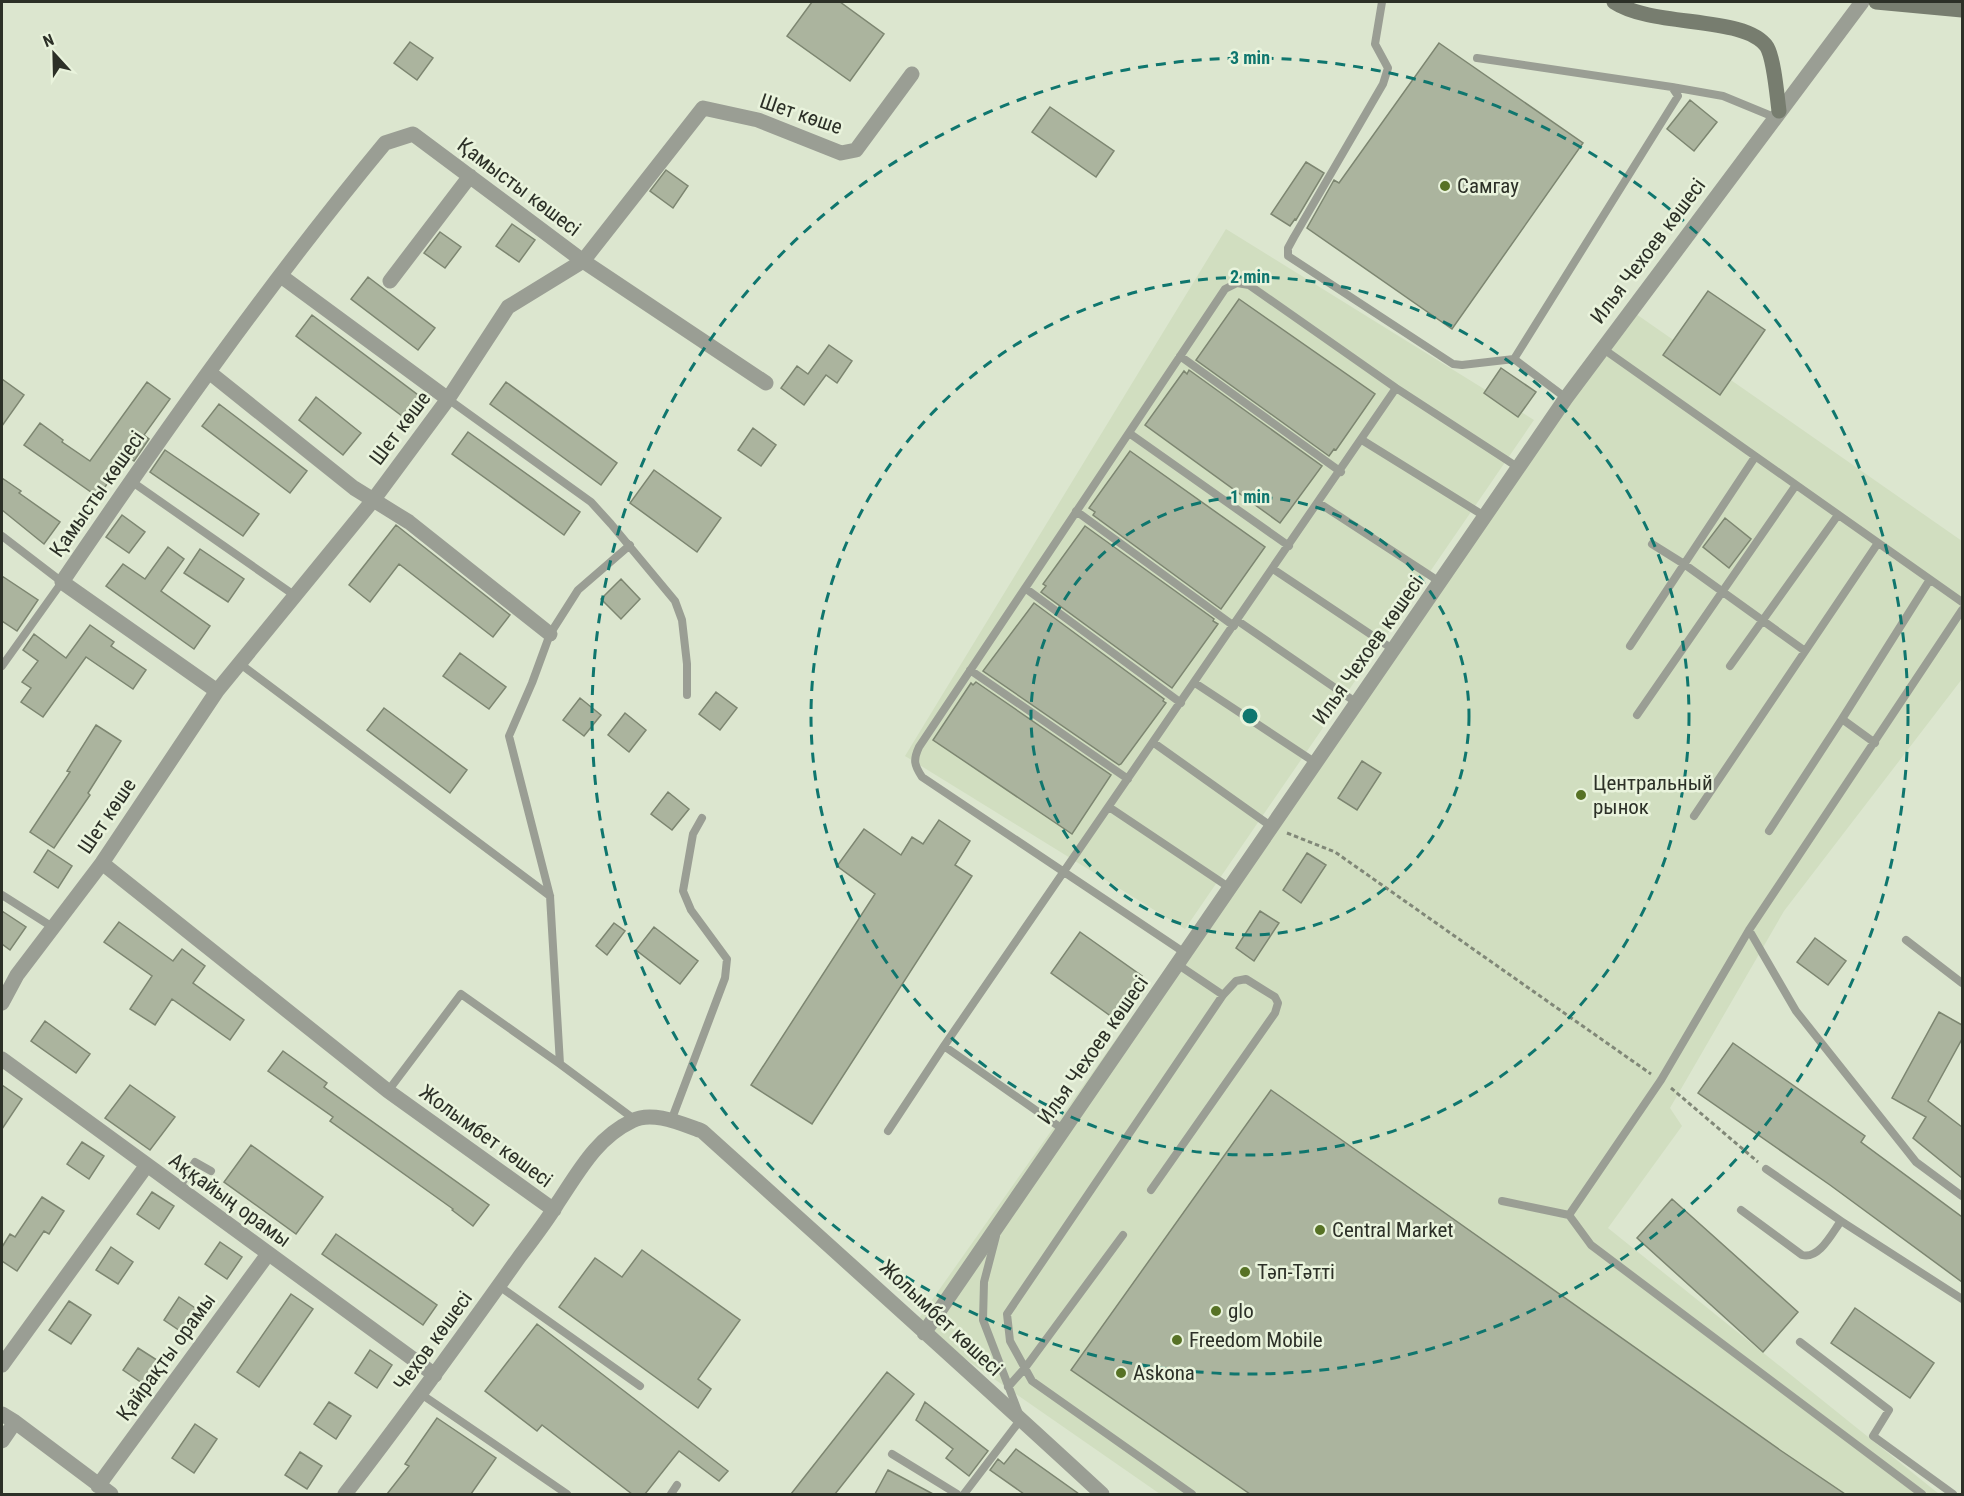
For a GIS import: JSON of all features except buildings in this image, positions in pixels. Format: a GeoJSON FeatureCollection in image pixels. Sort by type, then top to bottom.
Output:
{"type":"FeatureCollection","features":[{"type":"Feature","properties":{"kind":"main road"},"geometry":{"type":"LineString","coordinates":[[1614,2],[1631,11],[1650,16],[1740,29],[1755,35],[1768,48],[1777,114]]}},
{"type":"Feature","properties":{"kind":"main road"},"geometry":{"type":"LineString","coordinates":[[1876,2],[1962,10]]}},
{"type":"Feature","properties":{"kind":"street","name":"Илья Чехоев көшесі"},"geometry":{"type":"LineString","coordinates":[[924,1333],[1566,398],[1862,2]]}},
{"type":"Feature","properties":{"kind":"street","name":"Шет көше"},"geometry":{"type":"LineString","coordinates":[[2,1003],[17,975],[102,863],[217,691],[374,499],[448,399],[508,307],[583,261],[703,108],[758,120],[841,153],[856,150],[912,74]]}},
{"type":"Feature","properties":{"kind":"street","name":"Қамысты көшесі"},"geometry":{"type":"LineString","coordinates":[[62,582],[209,372],[385,143],[413,134],[583,261],[765,383]]}},
{"type":"Feature","properties":{"kind":"street"},"geometry":{"type":"LineString","coordinates":[[390,281],[470,176]]}},
{"type":"Feature","properties":{"kind":"street"},"geometry":{"type":"LineString","coordinates":[[281,276],[448,399]]}},
{"type":"Feature","properties":{"kind":"street"},"geometry":{"type":"LineString","coordinates":[[209,372],[354,488],[409,522],[550,634]]}},
{"type":"Feature","properties":{"kind":"street"},"geometry":{"type":"LineString","coordinates":[[62,582],[217,691]]}},
{"type":"Feature","properties":{"kind":"street","name":"Жолымбет көшесі"},"geometry":{"type":"LineString","coordinates":[[102,863],[388,1091],[554,1210],[595,1148],[634,1119],[651,1118],[672,1121],[702,1131],[1021,1419],[1094,1492]]}},
{"type":"Feature","properties":{"kind":"street","name":"Аққайың орамы"},"geometry":{"type":"LineString","coordinates":[[2,1059],[435,1375]]}},
{"type":"Feature","properties":{"kind":"street"},"geometry":{"type":"LineString","coordinates":[[2,1365],[147,1165]]}},
{"type":"Feature","properties":{"kind":"street","name":"Чехов көшесі"},"geometry":{"type":"LineString","coordinates":[[345,1494],[435,1375],[554,1210]]}},
{"type":"Feature","properties":{"kind":"street","name":"Қайрақты орамы"},"geometry":{"type":"LineString","coordinates":[[104,1490],[268,1254]]}},
{"type":"Feature","properties":{"kind":"street"},"geometry":{"type":"LineString","coordinates":[[2,1414],[104,1490]]}},
{"type":"Feature","properties":{"kind":"street"},"geometry":{"type":"LineString","coordinates":[[2,1441],[15,1422]]}},
{"type":"Feature","properties":{"kind":"lane"},"geometry":{"type":"LineString","coordinates":[[1382,2],[1375,44],[1388,68],[1383,84],[1294,237],[1288,248],[1288,256],[1453,364],[1462,366],[1514,360],[1566,398]]}},
{"type":"Feature","properties":{"kind":"lane"},"geometry":{"type":"LineString","coordinates":[[1477,58],[1723,96],[1777,114]]}},
{"type":"Feature","properties":{"kind":"lane"},"geometry":{"type":"LineString","coordinates":[[1514,360],[1678,96],[1672,87]]}},
{"type":"Feature","properties":{"kind":"lane"},"geometry":{"type":"LineString","coordinates":[[1223,995],[1181,959],[1065,873],[922,777],[914,765],[919,747],[1225,289],[1237,283],[1250,285],[1396,388],[1519,468]]}},
{"type":"Feature","properties":{"kind":"lane"},"geometry":{"type":"LineString","coordinates":[[1602,348],[1962,603]]}},
{"type":"Feature","properties":{"kind":"lane"},"geometry":{"type":"LineString","coordinates":[[1180,356],[1341,472]]}},
{"type":"Feature","properties":{"kind":"lane"},"geometry":{"type":"LineString","coordinates":[[888,1131],[944,1046],[1341,472],[1396,388]]}},
{"type":"Feature","properties":{"kind":"lane"},"geometry":{"type":"LineString","coordinates":[[448,399],[591,502],[630,545],[675,601],[682,620],[687,664],[687,695]]}},
{"type":"Feature","properties":{"kind":"lane"},"geometry":{"type":"LineString","coordinates":[[1129,433],[1289,546]]}},
{"type":"Feature","properties":{"kind":"lane"},"geometry":{"type":"LineString","coordinates":[[1362,440],[1486,517]]}},
{"type":"Feature","properties":{"kind":"lane"},"geometry":{"type":"LineString","coordinates":[[1630,646],[1755,457]]}},
{"type":"Feature","properties":{"kind":"lane"},"geometry":{"type":"LineString","coordinates":[[131,481],[294,595]]}},
{"type":"Feature","properties":{"kind":"lane"},"geometry":{"type":"LineString","coordinates":[[1637,715],[1796,485]]}},
{"type":"Feature","properties":{"kind":"lane"},"geometry":{"type":"LineString","coordinates":[[1319,503],[1440,582]]}},
{"type":"Feature","properties":{"kind":"lane"},"geometry":{"type":"LineString","coordinates":[[1076,511],[1236,623],[1357,703]]}},
{"type":"Feature","properties":{"kind":"lane"},"geometry":{"type":"LineString","coordinates":[[1730,666],[1838,515]]}},
{"type":"Feature","properties":{"kind":"lane"},"geometry":{"type":"LineString","coordinates":[[2,549],[5,539],[62,582],[2,666]]}},
{"type":"Feature","properties":{"kind":"lane"},"geometry":{"type":"LineString","coordinates":[[1694,816],[1878,543]]}},
{"type":"Feature","properties":{"kind":"lane"},"geometry":{"type":"LineString","coordinates":[[1652,544],[1684,564],[1805,651]]}},
{"type":"Feature","properties":{"kind":"lane"},"geometry":{"type":"LineString","coordinates":[[560,1065],[550,896],[508,736],[532,683],[550,634],[578,590],[630,545]]}},
{"type":"Feature","properties":{"kind":"lane"},"geometry":{"type":"LineString","coordinates":[[1273,569],[1394,650]]}},
{"type":"Feature","properties":{"kind":"lane"},"geometry":{"type":"LineString","coordinates":[[1769,831],[1929,581]]}},
{"type":"Feature","properties":{"kind":"lane"},"geometry":{"type":"LineString","coordinates":[[1025,588],[1181,703]]}},
{"type":"Feature","properties":{"kind":"lane"},"geometry":{"type":"LineString","coordinates":[[1569,1215],[1661,1080],[1749,930],[1962,610]]}},
{"type":"Feature","properties":{"kind":"lane"},"geometry":{"type":"LineString","coordinates":[[238,663],[550,896]]}},
{"type":"Feature","properties":{"kind":"lane"},"geometry":{"type":"LineString","coordinates":[[970,670],[1128,779]]}},
{"type":"Feature","properties":{"kind":"lane"},"geometry":{"type":"LineString","coordinates":[[1195,683],[1316,763]]}},
{"type":"Feature","properties":{"kind":"lane"},"geometry":{"type":"LineString","coordinates":[[1842,719],[1875,743]]}},
{"type":"Feature","properties":{"kind":"lane"},"geometry":{"type":"LineString","coordinates":[[1154,743],[1272,827]]}},
{"type":"Feature","properties":{"kind":"lane"},"geometry":{"type":"LineString","coordinates":[[1109,807],[1230,888]]}},
{"type":"Feature","properties":{"kind":"lane"},"geometry":{"type":"LineString","coordinates":[[672,1121],[725,978],[727,959],[691,910],[683,891],[693,834],[702,818]]}},
{"type":"Feature","properties":{"kind":"lane"},"geometry":{"type":"LineString","coordinates":[[2,895],[54,928]]}},
{"type":"Feature","properties":{"kind":"lane"},"geometry":{"type":"LineString","coordinates":[[1749,930],[1796,1011],[1916,1162],[1962,1196]]}},
{"type":"Feature","properties":{"kind":"lane"},"geometry":{"type":"LineString","coordinates":[[1906,940],[1962,982]]}},
{"type":"Feature","properties":{"kind":"lane"},"geometry":{"type":"LineString","coordinates":[[1151,1190],[1275,1013],[1278,1003],[1275,997],[1246,979],[1236,981],[1223,995],[1007,1314],[1010,1341],[1032,1381],[1192,1494]]}},
{"type":"Feature","properties":{"kind":"lane"},"geometry":{"type":"LineString","coordinates":[[388,1091],[461,994],[634,1119]]}},
{"type":"Feature","properties":{"kind":"lane"},"geometry":{"type":"LineString","coordinates":[[944,1046],[1064,1130]]}},
{"type":"Feature","properties":{"kind":"lane"},"geometry":{"type":"LineString","coordinates":[[179,1188],[195,1162],[211,1172]]}},
{"type":"Feature","properties":{"kind":"lane"},"geometry":{"type":"LineString","coordinates":[[1766,1169],[1841,1221],[1962,1299]]}},
{"type":"Feature","properties":{"kind":"lane"},"geometry":{"type":"LineString","coordinates":[[1502,1201],[1569,1215],[1591,1245],[1922,1494]]}},
{"type":"Feature","properties":{"kind":"lane"},"geometry":{"type":"LineString","coordinates":[[1741,1210],[1802,1255],[1808,1256],[1815,1255],[1841,1221]]}},
{"type":"Feature","properties":{"kind":"lane"},"geometry":{"type":"LineString","coordinates":[[964,1494],[1021,1419],[983,1320],[984,1282],[999,1224]]}},
{"type":"Feature","properties":{"kind":"lane"},"geometry":{"type":"LineString","coordinates":[[1008,1387],[1025,1368],[1124,1235]]}},
{"type":"Feature","properties":{"kind":"lane"},"geometry":{"type":"LineString","coordinates":[[499,1286],[640,1386]]}},
{"type":"Feature","properties":{"kind":"lane"},"geometry":{"type":"LineString","coordinates":[[1800,1342],[1889,1410],[1873,1436],[1953,1494]]}},
{"type":"Feature","properties":{"kind":"lane"},"geometry":{"type":"LineString","coordinates":[[421,1394],[567,1494]]}},
{"type":"Feature","properties":{"kind":"lane"},"geometry":{"type":"LineString","coordinates":[[892,1454],[957,1494]]}},
{"type":"Feature","properties":{"kind":"lane"},"geometry":{"type":"LineString","coordinates":[[671,1494],[677,1485]]}},
{"type":"Feature","properties":{"kind":"path"},"geometry":{"type":"LineString","coordinates":[[1272,827],[1335,852],[1661,1080],[1766,1169]]}},
{"type":"Feature","properties":{"kind":"shaded area"},"geometry":{"type":"Polygon","coordinates":[[[1226,229],[1534,420],[1185,929],[905,756],[1226,229]]]}},
{"type":"Feature","properties":{"kind":"shaded area","name":"Центральный рынок"},"geometry":{"type":"Polygon","coordinates":[[[1626,307],[1962,541],[1962,679],[1784,911],[1670,1108],[1682,1126],[1608,1228],[1939,1494],[1160,1494],[915,1324],[1519,468],[1626,307]]]}},
{"type":"Feature","properties":{"kind":"place","name":"Самгау"},"geometry":{"type":"Point","coordinates":[1445,186]}},
{"type":"Feature","properties":{"kind":"place","name":"Центральный рынок"},"geometry":{"type":"Point","coordinates":[1581,795]}},
{"type":"Feature","properties":{"kind":"place","name":"Central Market"},"geometry":{"type":"Point","coordinates":[1320,1230]}},
{"type":"Feature","properties":{"kind":"place","name":"Тәп-Тәтті"},"geometry":{"type":"Point","coordinates":[1245,1272]}},
{"type":"Feature","properties":{"kind":"place","name":"glo"},"geometry":{"type":"Point","coordinates":[1216,1311]}},
{"type":"Feature","properties":{"kind":"place","name":"Freedom Mobile"},"geometry":{"type":"Point","coordinates":[1177,1340]}},
{"type":"Feature","properties":{"kind":"place","name":"Askona"},"geometry":{"type":"Point","coordinates":[1121,1373]}}]}
